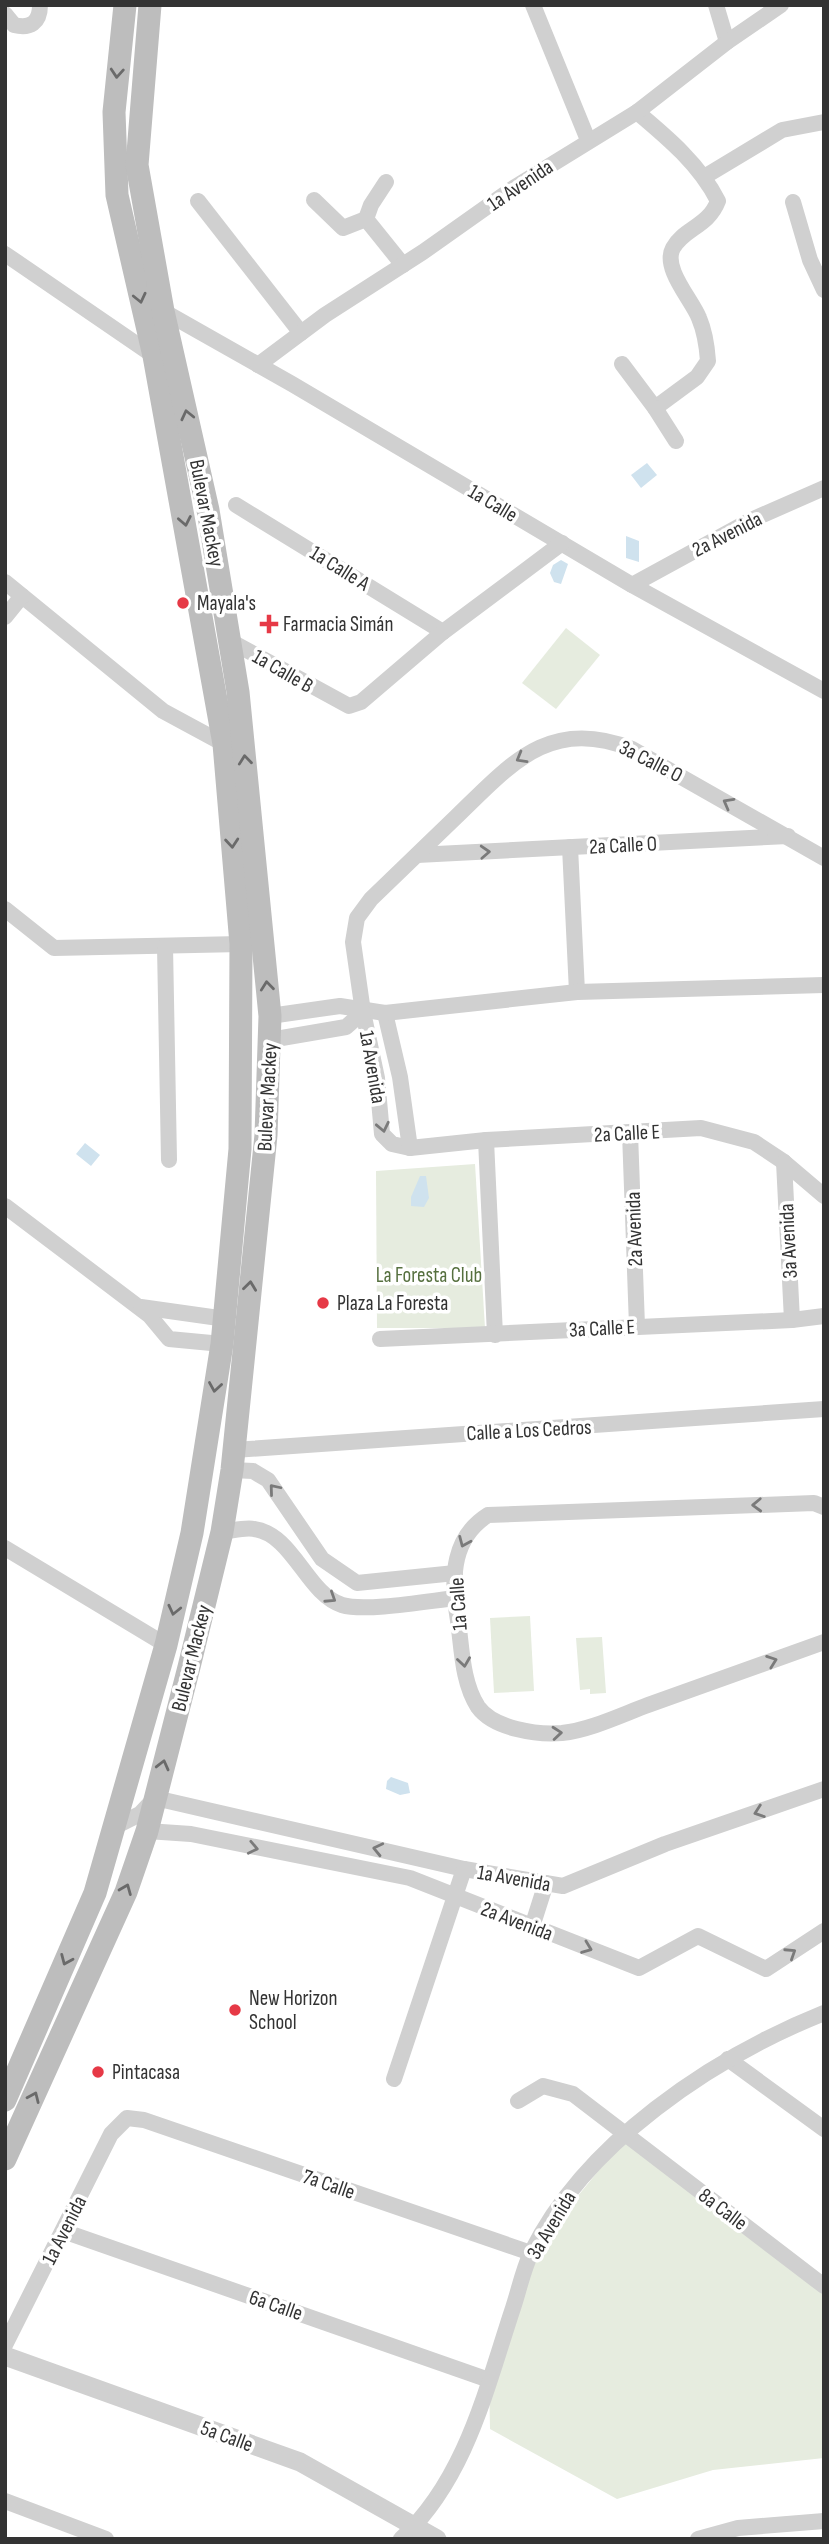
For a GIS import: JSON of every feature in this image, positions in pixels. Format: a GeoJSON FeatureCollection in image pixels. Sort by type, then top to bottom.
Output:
{"type":"FeatureCollection","features":[{"type":"Feature","properties":{"kind":"main road","name":"Bulevar Mackey"},"geometry":{"type":"LineString","coordinates":[[125,5],[114,112],[117,195],[154,356],[224,744],[241,944],[240,1149],[226,1319]]}},
{"type":"Feature","properties":{"kind":"main road","name":"Bulevar Mackey"},"geometry":{"type":"LineString","coordinates":[[5,2100],[95,1893],[166,1645],[232,1349],[262,1191],[270,1016],[238,692],[208,510],[163,312],[137,165],[150,5]]}},
{"type":"Feature","properties":{"kind":"main road"},"geometry":{"type":"LineString","coordinates":[[226,1319],[239,1321],[239,1350],[232,1349]]}},
{"type":"Feature","properties":{"kind":"main road","name":"Bulevar Mackey"},"geometry":{"type":"LineString","coordinates":[[5,2159],[126,1892],[147,1831],[222,1532],[233,1460],[232,1349]]}},
{"type":"Feature","properties":{"kind":"street"},"geometry":{"type":"LineString","coordinates":[[5,14],[13,25],[24,28],[35,23],[40,14],[40,5]]}},
{"type":"Feature","properties":{"kind":"street"},"geometry":{"type":"LineString","coordinates":[[533,5],[588,140]]}},
{"type":"Feature","properties":{"kind":"street"},"geometry":{"type":"LineString","coordinates":[[716,5],[727,42]]}},
{"type":"Feature","properties":{"kind":"street","name":"1a Avenida"},"geometry":{"type":"LineString","coordinates":[[258,365],[300,332],[588,140],[637,112],[727,42],[781,5]]}},
{"type":"Feature","properties":{"kind":"street"},"geometry":{"type":"LineString","coordinates":[[637,112],[668,138],[704,177],[718,201],[715,211],[707,221],[677,242],[671,252],[672,265],[699,317],[708,361],[697,377],[655,408]]}},
{"type":"Feature","properties":{"kind":"street"},"geometry":{"type":"LineString","coordinates":[[704,177],[782,130],[824,122]]}},
{"type":"Feature","properties":{"kind":"street"},"geometry":{"type":"LineString","coordinates":[[314,200],[343,228],[366,219],[386,182]]}},
{"type":"Feature","properties":{"kind":"street"},"geometry":{"type":"LineString","coordinates":[[198,201],[300,332]]}},
{"type":"Feature","properties":{"kind":"street"},"geometry":{"type":"LineString","coordinates":[[793,202],[824,290]]}},
{"type":"Feature","properties":{"kind":"street"},"geometry":{"type":"LineString","coordinates":[[366,219],[403,265]]}},
{"type":"Feature","properties":{"kind":"street"},"geometry":{"type":"LineString","coordinates":[[807,248],[824,244]]}},
{"type":"Feature","properties":{"kind":"street"},"geometry":{"type":"LineString","coordinates":[[5,254],[154,356]]}},
{"type":"Feature","properties":{"kind":"street","name":"1a Calle"},"geometry":{"type":"LineString","coordinates":[[163,312],[632,585],[824,691]]}},
{"type":"Feature","properties":{"kind":"street"},"geometry":{"type":"LineString","coordinates":[[622,364],[676,440]]}},
{"type":"Feature","properties":{"kind":"street","name":"2a Avenida"},"geometry":{"type":"LineString","coordinates":[[632,585],[751,520],[821,495]]}},
{"type":"Feature","properties":{"kind":"street","name":"1a Calle A"},"geometry":{"type":"LineString","coordinates":[[236,505],[443,632]]}},
{"type":"Feature","properties":{"kind":"street"},"geometry":{"type":"LineString","coordinates":[[443,632],[562,543]]}},
{"type":"Feature","properties":{"kind":"street"},"geometry":{"type":"LineString","coordinates":[[5,582],[163,711],[224,744]]}},
{"type":"Feature","properties":{"kind":"street"},"geometry":{"type":"LineString","coordinates":[[5,618],[22,596]]}},
{"type":"Feature","properties":{"kind":"street","name":"1a Calle B"},"geometry":{"type":"LineString","coordinates":[[230,641],[335,702],[349,706],[361,702],[443,632]]}},
{"type":"Feature","properties":{"kind":"street","name":"3a Calle O"},"geometry":{"type":"LineString","coordinates":[[417,855],[503,769],[543,746],[584,736],[611,740],[632,749],[788,836]]}},
{"type":"Feature","properties":{"kind":"street"},"geometry":{"type":"LineString","coordinates":[[788,836],[824,858]]}},
{"type":"Feature","properties":{"kind":"street","name":"2a Calle O"},"geometry":{"type":"LineString","coordinates":[[417,855],[788,836]]}},
{"type":"Feature","properties":{"kind":"street"},"geometry":{"type":"LineString","coordinates":[[570,847],[577,992]]}},
{"type":"Feature","properties":{"kind":"street","name":"1a Avenida"},"geometry":{"type":"LineString","coordinates":[[385,1013],[400,1077],[411,1148],[392,1144],[382,1133],[377,1078],[363,1012],[353,942],[357,918],[371,899],[417,855]]}},
{"type":"Feature","properties":{"kind":"street"},"geometry":{"type":"LineString","coordinates":[[5,909],[54,948],[241,944]]}},
{"type":"Feature","properties":{"kind":"street"},"geometry":{"type":"LineString","coordinates":[[165,946],[169,1160]]}},
{"type":"Feature","properties":{"kind":"street"},"geometry":{"type":"LineString","coordinates":[[270,1016],[340,1006],[363,1012],[385,1013],[577,992],[824,985]]}},
{"type":"Feature","properties":{"kind":"street"},"geometry":{"type":"LineString","coordinates":[[271,1040],[346,1027],[363,1012]]}},
{"type":"Feature","properties":{"kind":"street","name":"2a Calle E"},"geometry":{"type":"LineString","coordinates":[[411,1148],[486,1140],[701,1128],[754,1143],[785,1161],[824,1196]]}},
{"type":"Feature","properties":{"kind":"street","name":"2a Avenida"},"geometry":{"type":"LineString","coordinates":[[630,1133],[637,1326]]}},
{"type":"Feature","properties":{"kind":"street"},"geometry":{"type":"LineString","coordinates":[[486,1140],[495,1335]]}},
{"type":"Feature","properties":{"kind":"street","name":"3a Avenida"},"geometry":{"type":"LineString","coordinates":[[785,1161],[792,1320]]}},
{"type":"Feature","properties":{"kind":"street"},"geometry":{"type":"LineString","coordinates":[[5,1206],[138,1307],[169,1339],[232,1349]]}},
{"type":"Feature","properties":{"kind":"street"},"geometry":{"type":"LineString","coordinates":[[138,1307],[226,1319]]}},
{"type":"Feature","properties":{"kind":"street","name":"3a Calle E"},"geometry":{"type":"LineString","coordinates":[[380,1339],[792,1320],[824,1316]]}},
{"type":"Feature","properties":{"kind":"street","name":"Calle a Los Cedros"},"geometry":{"type":"LineString","coordinates":[[233,1460],[824,1409]]}},
{"type":"Feature","properties":{"kind":"street"},"geometry":{"type":"LineString","coordinates":[[233,1460],[268,1480],[322,1559],[356,1583],[455,1573]]}},
{"type":"Feature","properties":{"kind":"street","name":"1a Calle"},"geometry":{"type":"LineString","coordinates":[[824,1507],[814,1503],[488,1515],[475,1522],[462,1537],[455,1573],[455,1598],[468,1687],[479,1709],[491,1718],[542,1734],[565,1733],[824,1642]]}},
{"type":"Feature","properties":{"kind":"street"},"geometry":{"type":"LineString","coordinates":[[222,1532],[255,1529],[273,1537],[297,1560],[322,1593],[345,1606],[455,1598]]}},
{"type":"Feature","properties":{"kind":"street"},"geometry":{"type":"LineString","coordinates":[[5,1548],[166,1645]]}},
{"type":"Feature","properties":{"kind":"street","name":"1a Avenida"},"geometry":{"type":"LineString","coordinates":[[155,1798],[464,1869],[563,1886],[664,1844],[824,1789]]}},
{"type":"Feature","properties":{"kind":"street"},"geometry":{"type":"LineString","coordinates":[[114,1827],[140,1814],[155,1798]]}},
{"type":"Feature","properties":{"kind":"street","name":"2a Avenida"},"geometry":{"type":"LineString","coordinates":[[147,1831],[187,1833],[399,1876],[639,1968],[698,1936],[765,1969],[824,1931]]}},
{"type":"Feature","properties":{"kind":"street"},"geometry":{"type":"LineString","coordinates":[[295,1857],[337,1840]]}},
{"type":"Feature","properties":{"kind":"street"},"geometry":{"type":"LineString","coordinates":[[399,1876],[405,1856]]}},
{"type":"Feature","properties":{"kind":"street"},"geometry":{"type":"LineString","coordinates":[[394,2079],[464,1869]]}},
{"type":"Feature","properties":{"kind":"street"},"geometry":{"type":"LineString","coordinates":[[532,1927],[546,1883]]}},
{"type":"Feature","properties":{"kind":"street","name":"3a Avenida"},"geometry":{"type":"LineString","coordinates":[[401,2539],[416,2525],[470,2439],[531,2253],[578,2181],[623,2133],[729,2060],[824,2012]]}},
{"type":"Feature","properties":{"kind":"street"},"geometry":{"type":"LineString","coordinates":[[729,2060],[824,2129]]}},
{"type":"Feature","properties":{"kind":"street","name":"8a Calle"},"geometry":{"type":"LineString","coordinates":[[518,2101],[543,2087],[573,2094],[824,2286]]}},
{"type":"Feature","properties":{"kind":"street","name":"1a Avenida"},"geometry":{"type":"LineString","coordinates":[[5,2345],[111,2134],[127,2118]]}},
{"type":"Feature","properties":{"kind":"street","name":"7a Calle"},"geometry":{"type":"LineString","coordinates":[[127,2118],[144,2120],[531,2253]]}},
{"type":"Feature","properties":{"kind":"street","name":"6a Calle"},"geometry":{"type":"LineString","coordinates":[[64,2231],[489,2380]]}},
{"type":"Feature","properties":{"kind":"street","name":"5a Calle"},"geometry":{"type":"LineString","coordinates":[[5,2356],[300,2462],[437,2539]]}},
{"type":"Feature","properties":{"kind":"street"},"geometry":{"type":"LineString","coordinates":[[5,2501],[106,2539]]}},
{"type":"Feature","properties":{"kind":"street"},"geometry":{"type":"LineString","coordinates":[[698,2539],[737,2528],[824,2521]]}},
{"type":"Feature","properties":{"kind":"green space"},"geometry":{"type":"Polygon","coordinates":[[[566,628],[600,655],[556,709],[522,683],[566,628]]]}},
{"type":"Feature","properties":{"kind":"green space","name":"La Foresta Club"},"geometry":{"type":"Polygon","coordinates":[[[475,1164],[485,1328],[377,1328],[376,1171],[475,1164]]]}},
{"type":"Feature","properties":{"kind":"green space"},"geometry":{"type":"Polygon","coordinates":[[[530,1616],[534,1691],[494,1693],[490,1618],[530,1616]]]}},
{"type":"Feature","properties":{"kind":"green space"},"geometry":{"type":"Polygon","coordinates":[[[602,1637],[606,1693],[590,1694],[590,1689],[580,1690],[576,1638],[602,1637]]]}},
{"type":"Feature","properties":{"kind":"green space"},"geometry":{"type":"Polygon","coordinates":[[[623,2141],[824,2293],[824,2458],[713,2470],[617,2499],[490,2429],[489,2380],[531,2253],[623,2141]]]}},
{"type":"Feature","properties":{"kind":"water"},"geometry":{"type":"Polygon","coordinates":[[[647,463],[657,475],[641,488],[631,475],[647,463]]]}},
{"type":"Feature","properties":{"kind":"water"},"geometry":{"type":"Polygon","coordinates":[[[626,536],[639,541],[639,562],[626,558],[626,536]]]}},
{"type":"Feature","properties":{"kind":"water"},"geometry":{"type":"Polygon","coordinates":[[[561,560],[568,564],[561,584],[554,582],[550,573],[553,565],[561,560]]]}},
{"type":"Feature","properties":{"kind":"water"},"geometry":{"type":"Polygon","coordinates":[[[85,1143],[100,1155],[91,1166],[76,1154],[85,1143]]]}},
{"type":"Feature","properties":{"kind":"water"},"geometry":{"type":"Polygon","coordinates":[[[420,1176],[426,1176],[429,1198],[424,1207],[411,1206],[411,1197],[420,1176]]]}},
{"type":"Feature","properties":{"kind":"water"},"geometry":{"type":"Polygon","coordinates":[[[391,1777],[408,1783],[410,1793],[400,1795],[386,1789],[387,1781],[391,1777]]]}},
{"type":"Feature","properties":{"kind":"place","name":"Mayala's"},"geometry":{"type":"Point","coordinates":[183,603]}},
{"type":"Feature","properties":{"kind":"place","name":"Farmacia Simán"},"geometry":{"type":"Point","coordinates":[269,624]}},
{"type":"Feature","properties":{"kind":"place","name":"Plaza La Foresta"},"geometry":{"type":"Point","coordinates":[323,1303]}},
{"type":"Feature","properties":{"kind":"place","name":"New Horizon School"},"geometry":{"type":"Point","coordinates":[235,2010]}},
{"type":"Feature","properties":{"kind":"place","name":"Pintacasa"},"geometry":{"type":"Point","coordinates":[98,2072]}}]}
